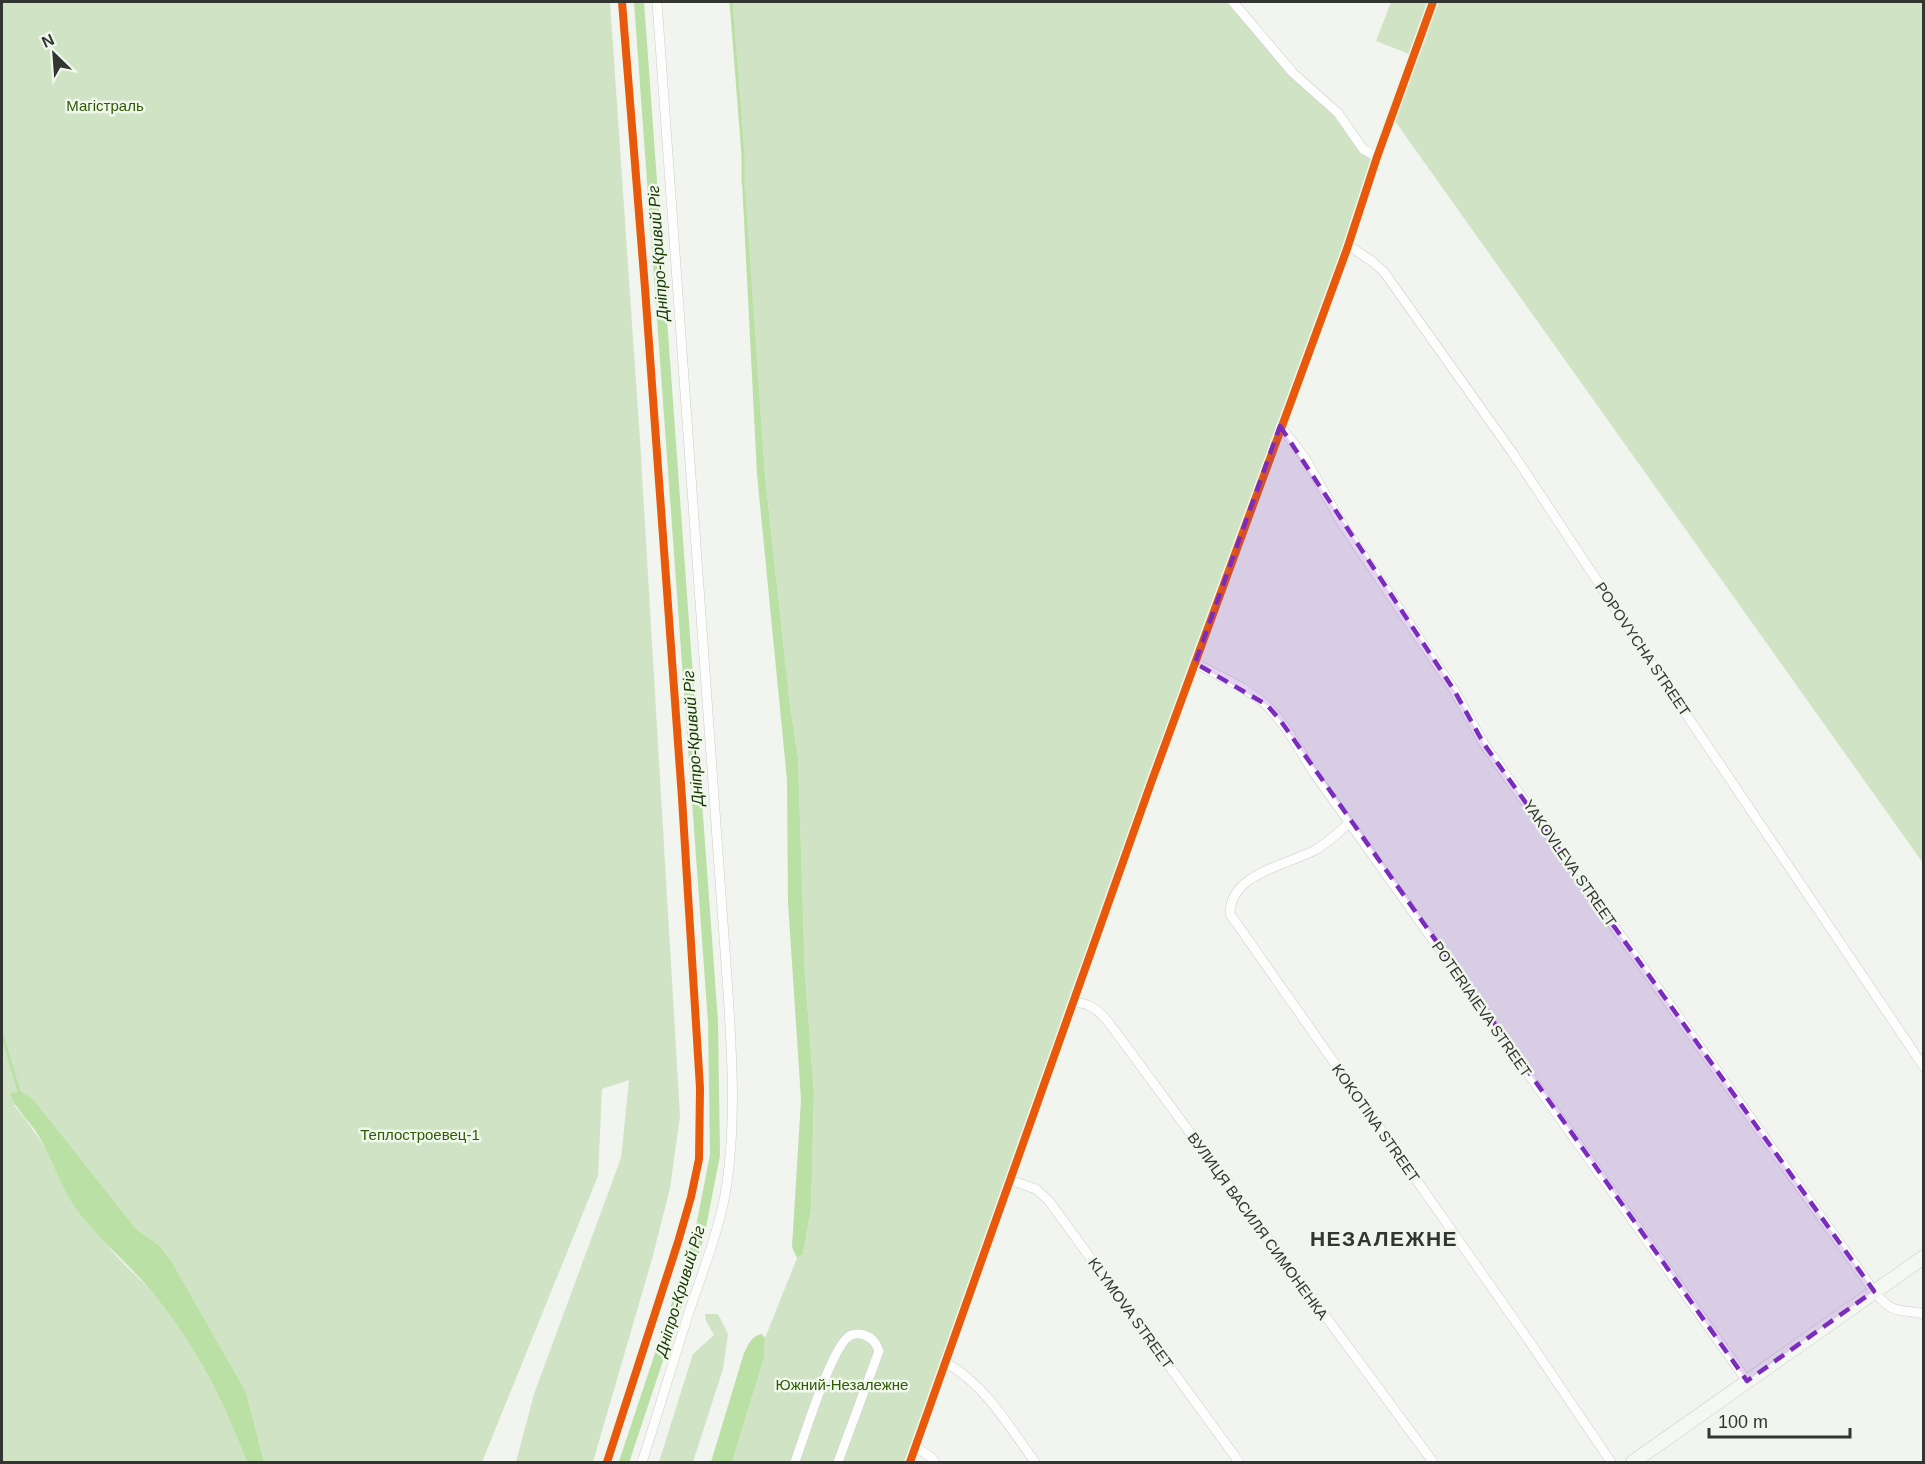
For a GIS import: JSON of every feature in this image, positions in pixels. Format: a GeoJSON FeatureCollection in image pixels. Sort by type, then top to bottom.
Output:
{"type":"FeatureCollection","features":[{"type":"Feature","properties":{"kind":"street"},"geometry":{"type":"LineString","coordinates":[[607,1462],[691,1197],[699,1159],[700,1119],[682,798],[622,2]]}},
{"type":"Feature","properties":{"kind":"street"},"geometry":{"type":"LineString","coordinates":[[642,1462],[714,1240],[727,1183],[733,1116],[728,992],[657,2]]}},
{"type":"Feature","properties":{"kind":"street"},"geometry":{"type":"LineString","coordinates":[[1233,2],[1293,73],[1338,113],[1363,149],[1377,157]]}},
{"type":"Feature","properties":{"kind":"street"},"geometry":{"type":"LineString","coordinates":[[910,1462],[1280,426],[1348,246],[1377,157],[1433,2]]}},
{"type":"Feature","properties":{"kind":"street","name":"POPOVYCHA STREET"},"geometry":{"type":"LineString","coordinates":[[1348,246],[1384,272],[1451,364],[1923,1066]]}},
{"type":"Feature","properties":{"kind":"street","name":"YAKOVLEVA STREET"},"geometry":{"type":"LineString","coordinates":[[1280,426],[1305,458],[1341,522],[1454,690],[1484,744],[1874,1291],[1886,1306],[1898,1311],[1923,1314]]}},
{"type":"Feature","properties":{"kind":"street","name":"POTERIAIEVA STREET"},"geometry":{"type":"LineString","coordinates":[[1195,663],[1232,682],[1267,705],[1280,720],[1349,823],[1747,1381]]}},
{"type":"Feature","properties":{"kind":"street","name":"KOKOTINA STREET"},"geometry":{"type":"LineString","coordinates":[[1349,823],[1313,851],[1279,864],[1253,878],[1235,895],[1230,905],[1230,914],[1525,1335],[1611,1462]]}},
{"type":"Feature","properties":{"kind":"street","name":"ВУЛИЦЯ ВАСИЛЯ СИМОНЕНКА"},"geometry":{"type":"LineString","coordinates":[[1074,1002],[1086,1003],[1095,1008],[1115,1031],[1433,1462]]}},
{"type":"Feature","properties":{"kind":"street","name":"KLYMOVA STREET"},"geometry":{"type":"LineString","coordinates":[[1010,1180],[1036,1189],[1049,1201],[1239,1462]]}},
{"type":"Feature","properties":{"kind":"street"},"geometry":{"type":"LineString","coordinates":[[1633,1462],[1923,1257]]}},
{"type":"Feature","properties":{"kind":"street"},"geometry":{"type":"LineString","coordinates":[[795,1462],[834,1356],[846,1338],[853,1334],[861,1334],[870,1337],[876,1343],[879,1351],[838,1462]]}},
{"type":"Feature","properties":{"kind":"street"},"geometry":{"type":"LineString","coordinates":[[946,1363],[960,1370],[973,1382],[1035,1462]]}},
{"type":"Feature","properties":{"kind":"street"},"geometry":{"type":"LineString","coordinates":[[916,1448],[935,1462]]}},
{"type":"Feature","properties":{"kind":"highlighted area"},"geometry":{"type":"Polygon","coordinates":[[[1280,426],[1454,690],[1484,744],[1874,1291],[1747,1381],[1280,720],[1267,705],[1195,663],[1280,426]]]}},
{"type":"Feature","properties":{"kind":"green space"},"geometry":{"type":"Polygon","coordinates":[[[2,2],[610,2],[640,440],[680,1116],[670,1188],[652,1259],[593,1462],[516,1462],[534,1394],[621,1158],[629,1080],[602,1089],[598,1176],[482,1462],[264,1462],[246,1392],[172,1262],[159,1245],[137,1230],[42,1110],[14,1105],[39,1138],[105,1242],[161,1302],[174,1320],[199,1359],[230,1421],[247,1462],[2,1462],[2,2]]]}},
{"type":"Feature","properties":{"kind":"green space","name":"Южний-Незалежне"},"geometry":{"type":"Polygon","coordinates":[[[731,2],[1233,2],[1293,73],[1338,113],[1355,139],[1377,157],[965,1304],[950,1335],[904,1462],[732,1462],[764,1358],[765,1338],[797,1258],[803,1254],[811,1209],[814,1093],[805,974],[798,757],[790,706],[765,475],[731,2]]]}},
{"type":"Feature","properties":{"kind":"green space"},"geometry":{"type":"Polygon","coordinates":[[[1391,2],[1923,2],[1923,863],[1392,117],[1414,56],[1376,41],[1391,2]]]}},
{"type":"Feature","properties":{"kind":"green space"},"geometry":{"type":"Polygon","coordinates":[[[705,1314],[718,1314],[728,1334],[723,1369],[693,1462],[659,1462],[693,1354],[714,1335],[706,1321],[705,1314]]]}},
{"type":"Feature","properties":{"kind":"shaded area"},"geometry":{"type":"Polygon","coordinates":[[[742,181],[745,188],[765,475],[790,706],[798,757],[805,974],[814,1093],[811,1209],[803,1254],[797,1258],[792,1247],[801,1100],[788,902],[787,780],[757,474],[742,181]]]}},
{"type":"Feature","properties":{"kind":"shaded area"},"geometry":{"type":"Polygon","coordinates":[[[20,1091],[42,1110],[137,1230],[159,1245],[172,1262],[246,1392],[264,1462],[247,1462],[210,1380],[187,1340],[151,1290],[93,1230],[73,1204],[43,1143],[10,1094],[20,1091]]]}},
{"type":"Feature","properties":{"kind":"shaded area"},"geometry":{"type":"Polygon","coordinates":[[[762,1334],[765,1338],[764,1358],[732,1462],[711,1462],[744,1353],[753,1339],[762,1334]]]}},
{"type":"Feature","properties":{"kind":"waterway","name":"Дніпро-Кривий Ріг"},"geometry":{"type":"LineString","coordinates":[[624,1462],[699,1237],[715,1155],[713,1022],[639,2]]}},
{"type":"Feature","properties":{"kind":"waterway"},"geometry":{"type":"LineString","coordinates":[[731,2],[743,155],[743,184]]}},
{"type":"Feature","properties":{"kind":"waterway"},"geometry":{"type":"LineString","coordinates":[[2,1034],[20,1095]]}},
{"type":"Feature","properties":{"kind":"cycle path"},"geometry":{"type":"LineString","coordinates":[[607,1462],[691,1197],[699,1159],[700,1088],[682,798],[622,2]]}},
{"type":"Feature","properties":{"kind":"cycle path"},"geometry":{"type":"LineString","coordinates":[[910,1462],[1151,783],[1347,249],[1377,157],[1433,2]]}},
{"type":"Feature","properties":{"kind":"district","name":"НЕЗАЛЕЖНЕ"},"geometry":{"type":"Point","coordinates":[1384,1238]}},
{"type":"Feature","properties":{"kind":"park label","name":"Магістраль"},"geometry":{"type":"Point","coordinates":[105,105]}},
{"type":"Feature","properties":{"kind":"park label","name":"Теплостроевец-1"},"geometry":{"type":"Point","coordinates":[420,1134]}}]}
